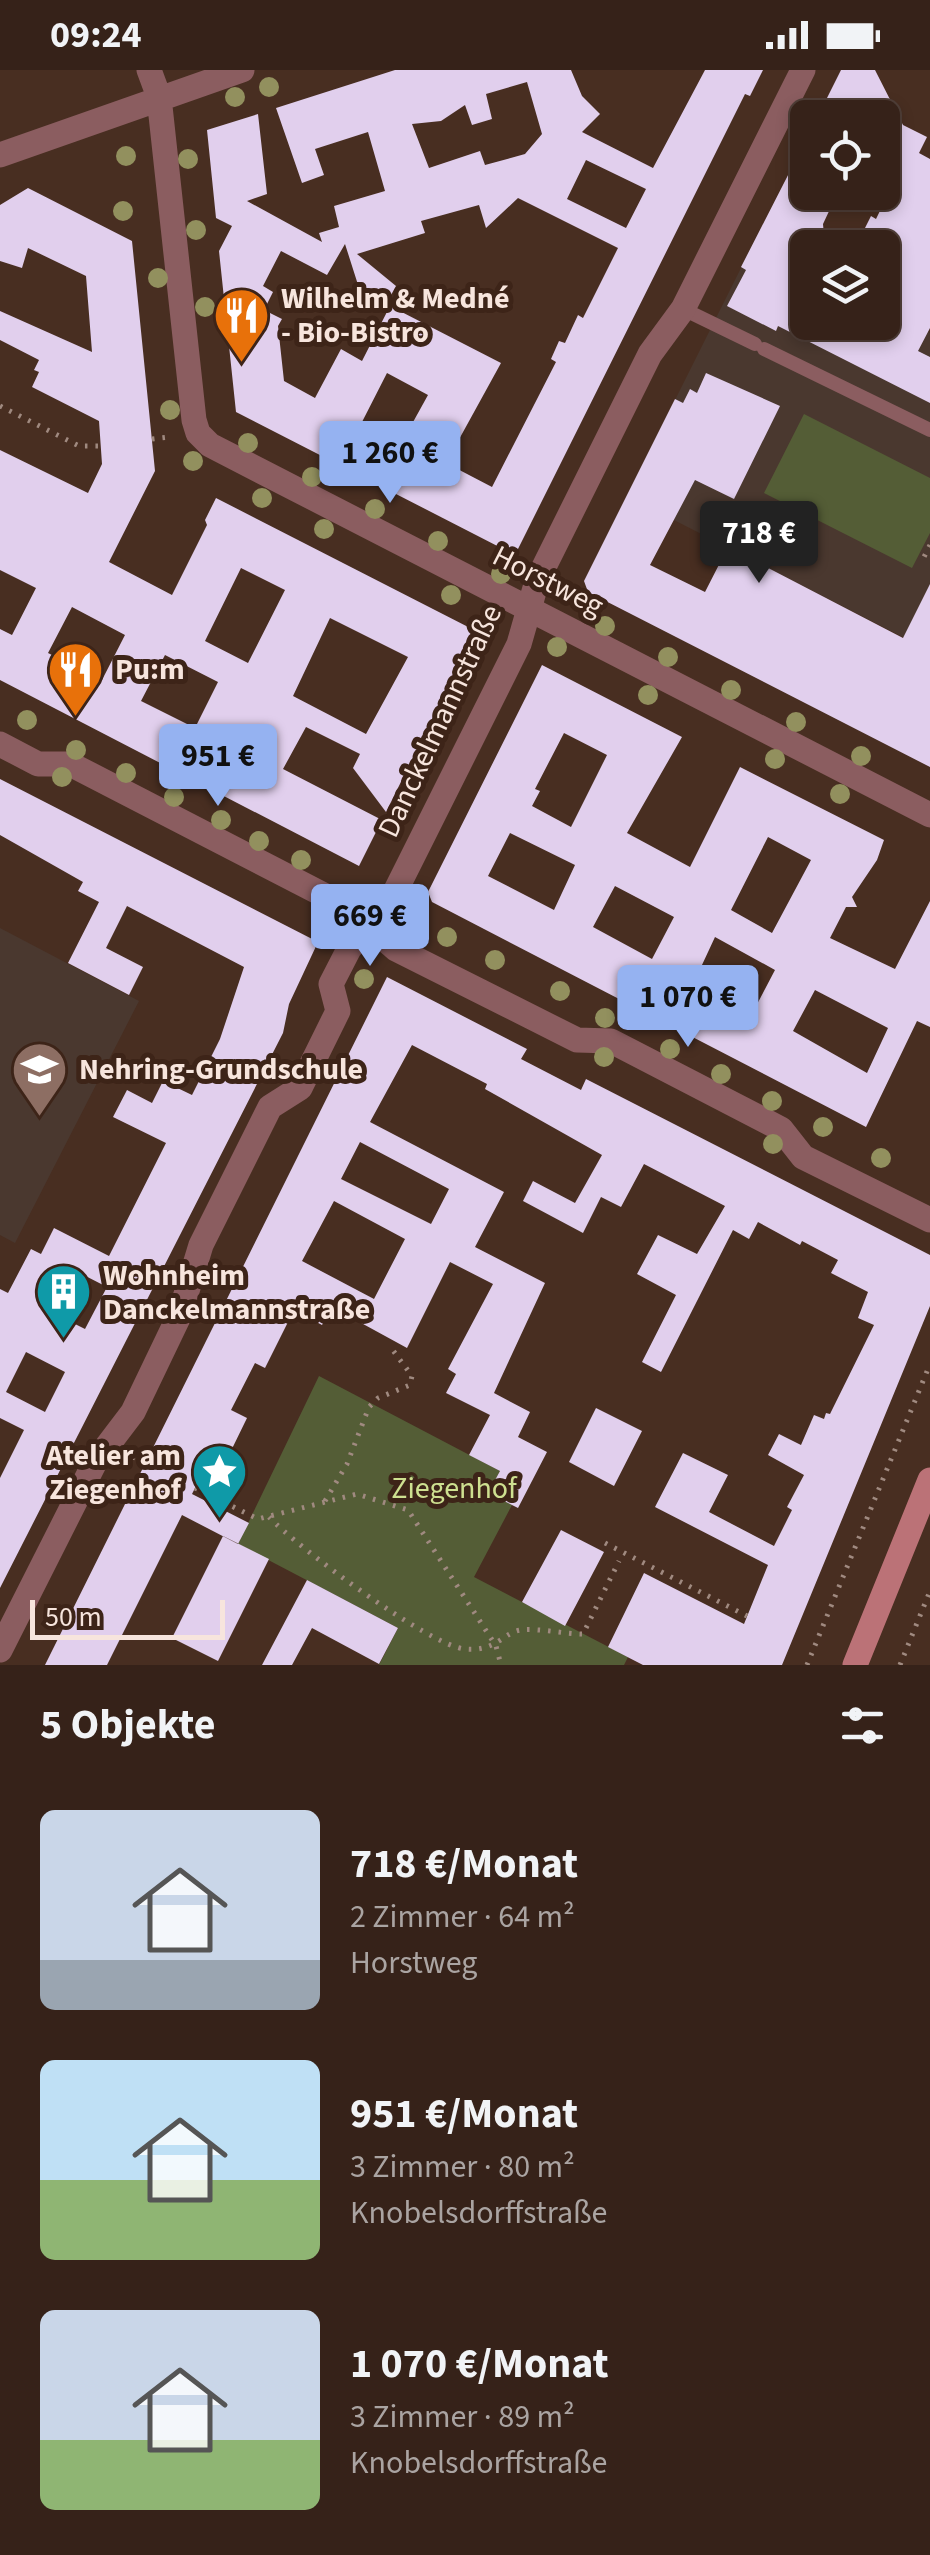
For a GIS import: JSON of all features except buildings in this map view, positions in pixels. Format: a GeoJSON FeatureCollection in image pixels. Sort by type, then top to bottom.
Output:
{"type":"FeatureCollection","features":[{"type":"Feature","properties":{"kind":"street","name":"Horstweg"},"geometry":{"type":"LineString","coordinates":[[149,70],[159,97],[198,434],[210,446],[930,815]]}},
{"type":"Feature","properties":{"kind":"street"},"geometry":{"type":"LineString","coordinates":[[0,155],[242,70]]}},
{"type":"Feature","properties":{"kind":"street","name":"Danckelmannstraße"},"geometry":{"type":"LineString","coordinates":[[0,1650],[95,1462],[132,1412],[180,1314],[201,1245],[270,1107],[300,1088],[338,1011],[331,984],[349,950],[392,898],[519,644],[537,581],[650,354],[683,309],[803,70]]}},
{"type":"Feature","properties":{"kind":"street"},"geometry":{"type":"LineString","coordinates":[[0,744],[38,764],[70,764],[349,908],[396,949],[577,1040],[611,1041],[782,1129],[803,1157],[930,1220]]}},
{"type":"Feature","properties":{"kind":"street"},"geometry":{"type":"LineString","coordinates":[[855,1665],[930,1480]]}},
{"type":"Feature","properties":{"kind":"lane"},"geometry":{"type":"LineString","coordinates":[[683,309],[930,430]]}},
{"type":"Feature","properties":{"kind":"path"},"geometry":{"type":"LineString","coordinates":[[0,406],[79,446],[101,446]]}},
{"type":"Feature","properties":{"kind":"path"},"geometry":{"type":"LineString","coordinates":[[152,439],[169,437]]}},
{"type":"Feature","properties":{"kind":"path"},"geometry":{"type":"LineString","coordinates":[[930,544],[924,557],[930,560]]}},
{"type":"Feature","properties":{"kind":"path"},"geometry":{"type":"LineString","coordinates":[[324,1503],[348,1464],[369,1407],[378,1398],[410,1386],[412,1376],[389,1345]]}},
{"type":"Feature","properties":{"kind":"path"},"geometry":{"type":"LineString","coordinates":[[807,1665],[930,1364]]}},
{"type":"Feature","properties":{"kind":"path"},"geometry":{"type":"LineString","coordinates":[[133,1457],[146,1463]]}},
{"type":"Feature","properties":{"kind":"path"},"geometry":{"type":"LineString","coordinates":[[195,1488],[258,1519],[358,1494],[408,1510],[496,1646],[500,1665]]}},
{"type":"Feature","properties":{"kind":"path"},"geometry":{"type":"LineString","coordinates":[[268,1517],[368,1596],[463,1649],[496,1646],[520,1630],[582,1634],[619,1561]]}},
{"type":"Feature","properties":{"kind":"path"},"geometry":{"type":"LineString","coordinates":[[605,1543],[747,1616]]}},
{"type":"Feature","properties":{"kind":"path"},"geometry":{"type":"LineString","coordinates":[[900,1665],[930,1592]]}},
{"type":"Feature","properties":{"kind":"shaded area"},"geometry":{"type":"Polygon","coordinates":[[[754,242],[790,295],[790,340],[900,340],[900,317],[930,333],[930,651],[627,496],[754,242]]]}},
{"type":"Feature","properties":{"kind":"shaded area","name":"Nehring-Grundschule"},"geometry":{"type":"Polygon","coordinates":[[[0,928],[139,1001],[15,1243],[0,1235],[0,928]]]}},
{"type":"Feature","properties":{"kind":"green space"},"geometry":{"type":"Polygon","coordinates":[[[804,414],[930,478],[930,533],[912,568],[764,493],[804,414]]]}},
{"type":"Feature","properties":{"kind":"green space","name":"Ziegenhof"},"geometry":{"type":"Polygon","coordinates":[[[319,1376],[500,1471],[489,1493],[512,1505],[474,1577],[628,1657],[624,1665],[379,1665],[398,1628],[238,1544],[319,1376]]]}},
{"type":"Feature","properties":{"kind":"place","name":"Wilhelm & Medné - Bio-Bistro"},"geometry":{"type":"Point","coordinates":[242,364]}},
{"type":"Feature","properties":{"kind":"place","name":"Pu:m"},"geometry":{"type":"Point","coordinates":[76,718]}},
{"type":"Feature","properties":{"kind":"place","name":"Nehring-Grundschule"},"geometry":{"type":"Point","coordinates":[40,1118]}},
{"type":"Feature","properties":{"kind":"place","name":"Wohnheim Danckelmannstraße"},"geometry":{"type":"Point","coordinates":[64,1341]}},
{"type":"Feature","properties":{"kind":"place","name":"Atelier am Ziegenhof"},"geometry":{"type":"Point","coordinates":[220,1521]}}]}
